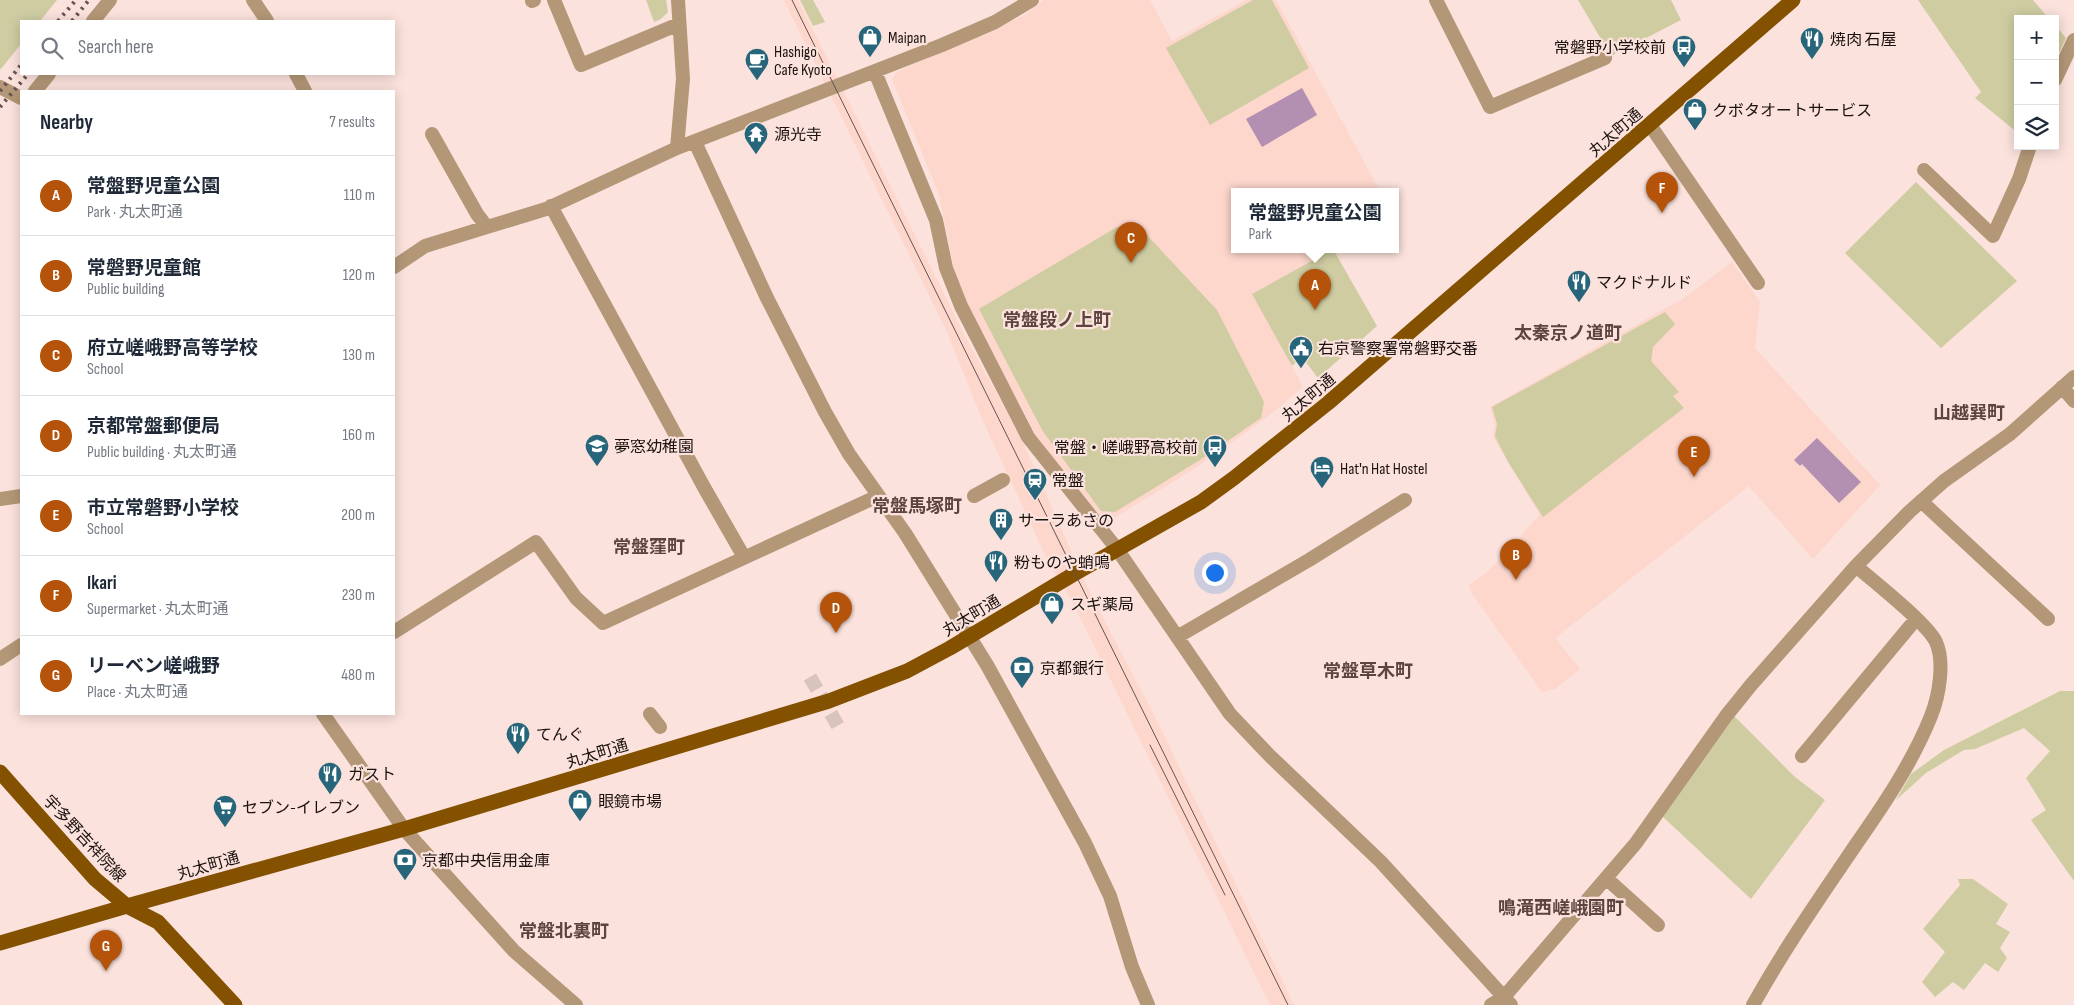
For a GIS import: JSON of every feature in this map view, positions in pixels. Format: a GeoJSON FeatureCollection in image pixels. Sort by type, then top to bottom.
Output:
{"type":"FeatureCollection","features":[{"type":"Feature","properties":{"kind":"main road","name":"丸太町通"},"geometry":{"type":"LineString","coordinates":[[0,943],[404,829],[829,702],[907,671],[1201,502],[1281,442],[1793,0]]}},
{"type":"Feature","properties":{"kind":"main road","name":"宇多野吉祥院線"},"geometry":{"type":"LineString","coordinates":[[0,772],[95,880],[127,906],[158,922],[236,1005]]}},
{"type":"Feature","properties":{"kind":"street"},"geometry":{"type":"LineString","coordinates":[[94,20],[110,0]]}},
{"type":"Feature","properties":{"kind":"street"},"geometry":{"type":"LineString","coordinates":[[253,0],[266,20]]}},
{"type":"Feature","properties":{"kind":"street"},"geometry":{"type":"LineString","coordinates":[[554,0],[581,65],[679,24]]}},
{"type":"Feature","properties":{"kind":"street"},"geometry":{"type":"LineString","coordinates":[[677,148],[683,79],[678,0]]}},
{"type":"Feature","properties":{"kind":"street"},"geometry":{"type":"LineString","coordinates":[[395,266],[425,246],[552,206],[677,148],[875,72],[995,22],[1032,0]]}},
{"type":"Feature","properties":{"kind":"street"},"geometry":{"type":"LineString","coordinates":[[1436,0],[1490,107],[1605,58]]}},
{"type":"Feature","properties":{"kind":"street"},"geometry":{"type":"LineString","coordinates":[[2059,72],[2074,40]]}},
{"type":"Feature","properties":{"kind":"street"},"geometry":{"type":"LineString","coordinates":[[875,72],[936,220],[946,268],[961,306],[1028,437],[1117,549],[1230,714],[1269,755],[1381,862],[1507,1001]]}},
{"type":"Feature","properties":{"kind":"street"},"geometry":{"type":"LineString","coordinates":[[35,90],[48,75]]}},
{"type":"Feature","properties":{"kind":"street"},"geometry":{"type":"LineString","coordinates":[[296,75],[304,90]]}},
{"type":"Feature","properties":{"kind":"street"},"geometry":{"type":"LineString","coordinates":[[0,87],[20,97]]}},
{"type":"Feature","properties":{"kind":"street"},"geometry":{"type":"LineString","coordinates":[[1650,125],[1758,282]]}},
{"type":"Feature","properties":{"kind":"street"},"geometry":{"type":"LineString","coordinates":[[432,134],[477,214],[487,227]]}},
{"type":"Feature","properties":{"kind":"street"},"geometry":{"type":"LineString","coordinates":[[695,142],[763,290],[825,412],[849,454],[905,533],[987,665],[1085,843],[1110,896],[1132,967],[1148,1005]]}},
{"type":"Feature","properties":{"kind":"street"},"geometry":{"type":"LineString","coordinates":[[1924,170],[1993,236],[2019,179],[2029,150]]}},
{"type":"Feature","properties":{"kind":"street"},"geometry":{"type":"LineString","coordinates":[[552,206],[705,489],[744,557]]}},
{"type":"Feature","properties":{"kind":"street"},"geometry":{"type":"LineString","coordinates":[[1491,1005],[1507,1001],[1636,843],[1726,716],[1856,566],[1921,501],[1971,460],[2010,434],[2074,377]]}},
{"type":"Feature","properties":{"kind":"street"},"geometry":{"type":"LineString","coordinates":[[2062,387],[2074,401]]}},
{"type":"Feature","properties":{"kind":"street"},"geometry":{"type":"LineString","coordinates":[[974,496],[1003,480]]}},
{"type":"Feature","properties":{"kind":"street"},"geometry":{"type":"LineString","coordinates":[[0,499],[20,496]]}},
{"type":"Feature","properties":{"kind":"street"},"geometry":{"type":"LineString","coordinates":[[395,631],[536,542],[576,598],[603,623],[878,496]]}},
{"type":"Feature","properties":{"kind":"street"},"geometry":{"type":"LineString","coordinates":[[1177,637],[1309,560],[1404,500]]}},
{"type":"Feature","properties":{"kind":"street"},"geometry":{"type":"LineString","coordinates":[[1921,501],[2048,619]]}},
{"type":"Feature","properties":{"kind":"street"},"geometry":{"type":"LineString","coordinates":[[1753,1005],[1775,964],[1874,819],[1908,764],[1931,716],[1939,686],[1938,651],[1930,633],[1856,566]]}},
{"type":"Feature","properties":{"kind":"street"},"geometry":{"type":"LineString","coordinates":[[1802,756],[1916,619]]}},
{"type":"Feature","properties":{"kind":"street"},"geometry":{"type":"LineString","coordinates":[[0,659],[20,646]]}},
{"type":"Feature","properties":{"kind":"street"},"geometry":{"type":"LineString","coordinates":[[650,714],[660,727]]}},
{"type":"Feature","properties":{"kind":"street"},"geometry":{"type":"LineString","coordinates":[[324,715],[404,829],[514,951],[576,1005]]}},
{"type":"Feature","properties":{"kind":"street"},"geometry":{"type":"LineString","coordinates":[[1606,878],[1658,925]]}},
{"type":"Feature","properties":{"kind":"shaded area"},"geometry":{"type":"Polygon","coordinates":[[[0,0],[57,0],[41,20],[20,20],[20,45],[0,70],[0,0]]]}},
{"type":"Feature","properties":{"kind":"shaded area"},"geometry":{"type":"Polygon","coordinates":[[[646,0],[666,0],[668,12],[661,19],[654,22],[646,0]]]}},
{"type":"Feature","properties":{"kind":"shaded area"},"geometry":{"type":"Polygon","coordinates":[[[784,0],[798,0],[965,336],[1022,440],[1090,593],[1156,719],[1294,1005],[1270,1005],[1074,605],[1047,559],[982,419],[947,332],[784,0]]]}},
{"type":"Feature","properties":{"kind":"shaded area"},"geometry":{"type":"Polygon","coordinates":[[[800,0],[813,0],[825,22],[813,26],[800,0]]]}},
{"type":"Feature","properties":{"kind":"shaded area"},"geometry":{"type":"Polygon","coordinates":[[[1044,0],[1150,0],[1172,41],[1246,0],[1276,0],[1378,188],[1231,188],[1231,253],[1325,253],[1253,294],[1303,387],[1265,419],[1192,470],[1108,522],[1100,520],[1035,434],[971,311],[956,277],[939,195],[892,79],[897,72],[1025,15],[1044,0]]]}},
{"type":"Feature","properties":{"kind":"shaded area"},"geometry":{"type":"Polygon","coordinates":[[[1253,0],[1272,0],[1309,68],[1210,125],[1166,48],[1253,0]]]}},
{"type":"Feature","properties":{"kind":"shaded area"},"geometry":{"type":"Polygon","coordinates":[[[1578,0],[1671,0],[1681,20],[1611,56],[1578,0]]]}},
{"type":"Feature","properties":{"kind":"shaded area"},"geometry":{"type":"Polygon","coordinates":[[[1918,0],[2033,0],[2046,15],[2014,15],[2014,130],[1975,98],[1981,92],[1918,0]]]}},
{"type":"Feature","properties":{"kind":"shaded area"},"geometry":{"type":"Polygon","coordinates":[[[2059,30],[2066,38],[2059,53],[2059,30]]]}},
{"type":"Feature","properties":{"kind":"shaded area"},"geometry":{"type":"Polygon","coordinates":[[[1302,88],[1317,115],[1262,147],[1246,119],[1302,88]]]}},
{"type":"Feature","properties":{"kind":"shaded area"},"geometry":{"type":"Polygon","coordinates":[[[1916,182],[2017,281],[1941,348],[1845,253],[1916,182]]]}},
{"type":"Feature","properties":{"kind":"shaded area"},"geometry":{"type":"Polygon","coordinates":[[[1117,227],[1145,233],[1217,310],[1264,402],[1261,418],[1200,460],[1115,512],[1101,511],[1042,430],[979,309],[1117,227]]]}},
{"type":"Feature","properties":{"kind":"shaded area"},"geometry":{"type":"Polygon","coordinates":[[[1326,253],[1335,253],[1377,326],[1318,378],[1302,357],[1292,366],[1252,294],[1326,253]]]}},
{"type":"Feature","properties":{"kind":"shaded area"},"geometry":{"type":"Polygon","coordinates":[[[1732,262],[1760,302],[1755,348],[1880,485],[1813,559],[1749,486],[1555,638],[1580,669],[1555,689],[1542,692],[1472,594],[1469,585],[1486,573],[1520,539],[1522,534],[1540,515],[1493,437],[1495,425],[1490,407],[1684,298],[1732,262]]]}},
{"type":"Feature","properties":{"kind":"shaded area"},"geometry":{"type":"Polygon","coordinates":[[[1665,312],[1675,324],[1653,347],[1651,361],[1679,392],[1673,396],[1684,408],[1543,517],[1508,462],[1495,436],[1497,424],[1492,407],[1665,312]]]}},
{"type":"Feature","properties":{"kind":"shaded area"},"geometry":{"type":"Polygon","coordinates":[[[1817,438],[1861,482],[1839,503],[1802,464],[1800,466],[1794,460],[1817,438]]]}},
{"type":"Feature","properties":{"kind":"shaded area"},"geometry":{"type":"Polygon","coordinates":[[[2060,691],[2074,691],[2074,881],[2031,820],[2046,810],[2026,778],[2050,751],[2024,728],[1975,749],[1964,750],[1926,773],[1896,800],[1911,774],[1944,750],[2060,691]]]}},
{"type":"Feature","properties":{"kind":"shaded area"},"geometry":{"type":"Polygon","coordinates":[[[1732,714],[1795,777],[1825,800],[1751,899],[1662,816],[1732,714]]]}},
{"type":"Feature","properties":{"kind":"shaded area"},"geometry":{"type":"Polygon","coordinates":[[[1958,879],[1973,879],[2008,904],[1996,924],[2010,932],[2000,948],[2007,958],[1998,972],[1985,963],[1964,990],[1953,982],[1935,997],[1922,982],[1945,952],[1923,929],[1960,885],[1958,879]]]}},
{"type":"Feature","properties":{"kind":"tunnel"},"geometry":{"type":"LineString","coordinates":[[810,677],[838,726]]}},
{"type":"Feature","properties":{"kind":"tram line"},"geometry":{"type":"LineString","coordinates":[[792,0],[1288,1005]]}},
{"type":"Feature","properties":{"kind":"tram line"},"geometry":{"type":"LineString","coordinates":[[1150,745],[1225,895]]}},
{"type":"Feature","properties":{"kind":"railway"},"geometry":{"type":"LineString","coordinates":[[59,20],[76,0]]}},
{"type":"Feature","properties":{"kind":"railway"},"geometry":{"type":"LineString","coordinates":[[73,20],[89,0]]}},
{"type":"Feature","properties":{"kind":"railway"},"geometry":{"type":"LineString","coordinates":[[0,91],[20,66]]}},
{"type":"Feature","properties":{"kind":"railway"},"geometry":{"type":"LineString","coordinates":[[0,107],[27,75]]}},
{"type":"Feature","properties":{"kind":"place","name":"Maipan"},"geometry":{"type":"Point","coordinates":[870,58]}},
{"type":"Feature","properties":{"kind":"place","name":"焼肉 石屋"},"geometry":{"type":"Point","coordinates":[1812,60]}},
{"type":"Feature","properties":{"kind":"place","name":"常磐野小学校前"},"geometry":{"type":"Point","coordinates":[1684,68]}},
{"type":"Feature","properties":{"kind":"place","name":"Hashigo Cafe Kyoto"},"geometry":{"type":"Point","coordinates":[757,81]}},
{"type":"Feature","properties":{"kind":"place","name":"クボタオートサービス"},"geometry":{"type":"Point","coordinates":[1695,131]}},
{"type":"Feature","properties":{"kind":"place","name":"源光寺"},"geometry":{"type":"Point","coordinates":[756,155]}},
{"type":"Feature","properties":{"kind":"place","name":"Ikari"},"geometry":{"type":"Point","coordinates":[1662,213]}},
{"type":"Feature","properties":{"kind":"place","name":"府立嵯峨野高等学校"},"geometry":{"type":"Point","coordinates":[1131,263]}},
{"type":"Feature","properties":{"kind":"place","name":"マクドナルド"},"geometry":{"type":"Point","coordinates":[1579,303]}},
{"type":"Feature","properties":{"kind":"place","name":"常盤野児童公園"},"geometry":{"type":"Point","coordinates":[1315,310]}},
{"type":"Feature","properties":{"kind":"place","name":"右京警察署常磐野交番"},"geometry":{"type":"Point","coordinates":[1301,369]}},
{"type":"Feature","properties":{"kind":"place","name":"夢窓幼稚園"},"geometry":{"type":"Point","coordinates":[597,467]}},
{"type":"Feature","properties":{"kind":"place","name":"常盤・嵯峨野高校前"},"geometry":{"type":"Point","coordinates":[1215,468]}},
{"type":"Feature","properties":{"kind":"place","name":"市立常磐野小学校"},"geometry":{"type":"Point","coordinates":[1694,477]}},
{"type":"Feature","properties":{"kind":"place","name":"Hat'n Hat Hostel"},"geometry":{"type":"Point","coordinates":[1322,489]}},
{"type":"Feature","properties":{"kind":"place","name":"常盤"},"geometry":{"type":"Point","coordinates":[1035,501]}},
{"type":"Feature","properties":{"kind":"place","name":"サーラあさの"},"geometry":{"type":"Point","coordinates":[1001,541]}},
{"type":"Feature","properties":{"kind":"place","name":"常磐野児童館"},"geometry":{"type":"Point","coordinates":[1516,580]}},
{"type":"Feature","properties":{"kind":"place","name":"粉ものや蛸鳴"},"geometry":{"type":"Point","coordinates":[996,583]}},
{"type":"Feature","properties":{"kind":"place","name":"スギ薬局"},"geometry":{"type":"Point","coordinates":[1052,625]}},
{"type":"Feature","properties":{"kind":"place","name":"京都常盤郵便局"},"geometry":{"type":"Point","coordinates":[836,633]}},
{"type":"Feature","properties":{"kind":"place","name":"京都銀行"},"geometry":{"type":"Point","coordinates":[1022,689]}},
{"type":"Feature","properties":{"kind":"place","name":"てんぐ"},"geometry":{"type":"Point","coordinates":[518,755]}},
{"type":"Feature","properties":{"kind":"place","name":"ガスト"},"geometry":{"type":"Point","coordinates":[330,795]}},
{"type":"Feature","properties":{"kind":"place","name":"眼鏡市場"},"geometry":{"type":"Point","coordinates":[580,822]}},
{"type":"Feature","properties":{"kind":"place","name":"セブン-イレブン"},"geometry":{"type":"Point","coordinates":[225,828]}},
{"type":"Feature","properties":{"kind":"place","name":"京都中央信用金庫"},"geometry":{"type":"Point","coordinates":[405,881]}},
{"type":"Feature","properties":{"kind":"place","name":"リーベン嵯峨野"},"geometry":{"type":"Point","coordinates":[106,971]}},
{"type":"Feature","properties":{"kind":"district","name":"常盤段ノ上町"},"geometry":{"type":"Point","coordinates":[1057,320]}},
{"type":"Feature","properties":{"kind":"district","name":"太秦京ノ道町"},"geometry":{"type":"Point","coordinates":[1568,333]}},
{"type":"Feature","properties":{"kind":"district","name":"山越巽町"},"geometry":{"type":"Point","coordinates":[1969,413]}},
{"type":"Feature","properties":{"kind":"district","name":"常盤馬塚町"},"geometry":{"type":"Point","coordinates":[917,506]}},
{"type":"Feature","properties":{"kind":"district","name":"常盤窪町"},"geometry":{"type":"Point","coordinates":[649,547]}},
{"type":"Feature","properties":{"kind":"district","name":"常盤草木町"},"geometry":{"type":"Point","coordinates":[1368,671]}},
{"type":"Feature","properties":{"kind":"district","name":"鳴滝西嵯峨園町"},"geometry":{"type":"Point","coordinates":[1561,908]}},
{"type":"Feature","properties":{"kind":"district","name":"常盤北裏町"},"geometry":{"type":"Point","coordinates":[564,931]}}]}
